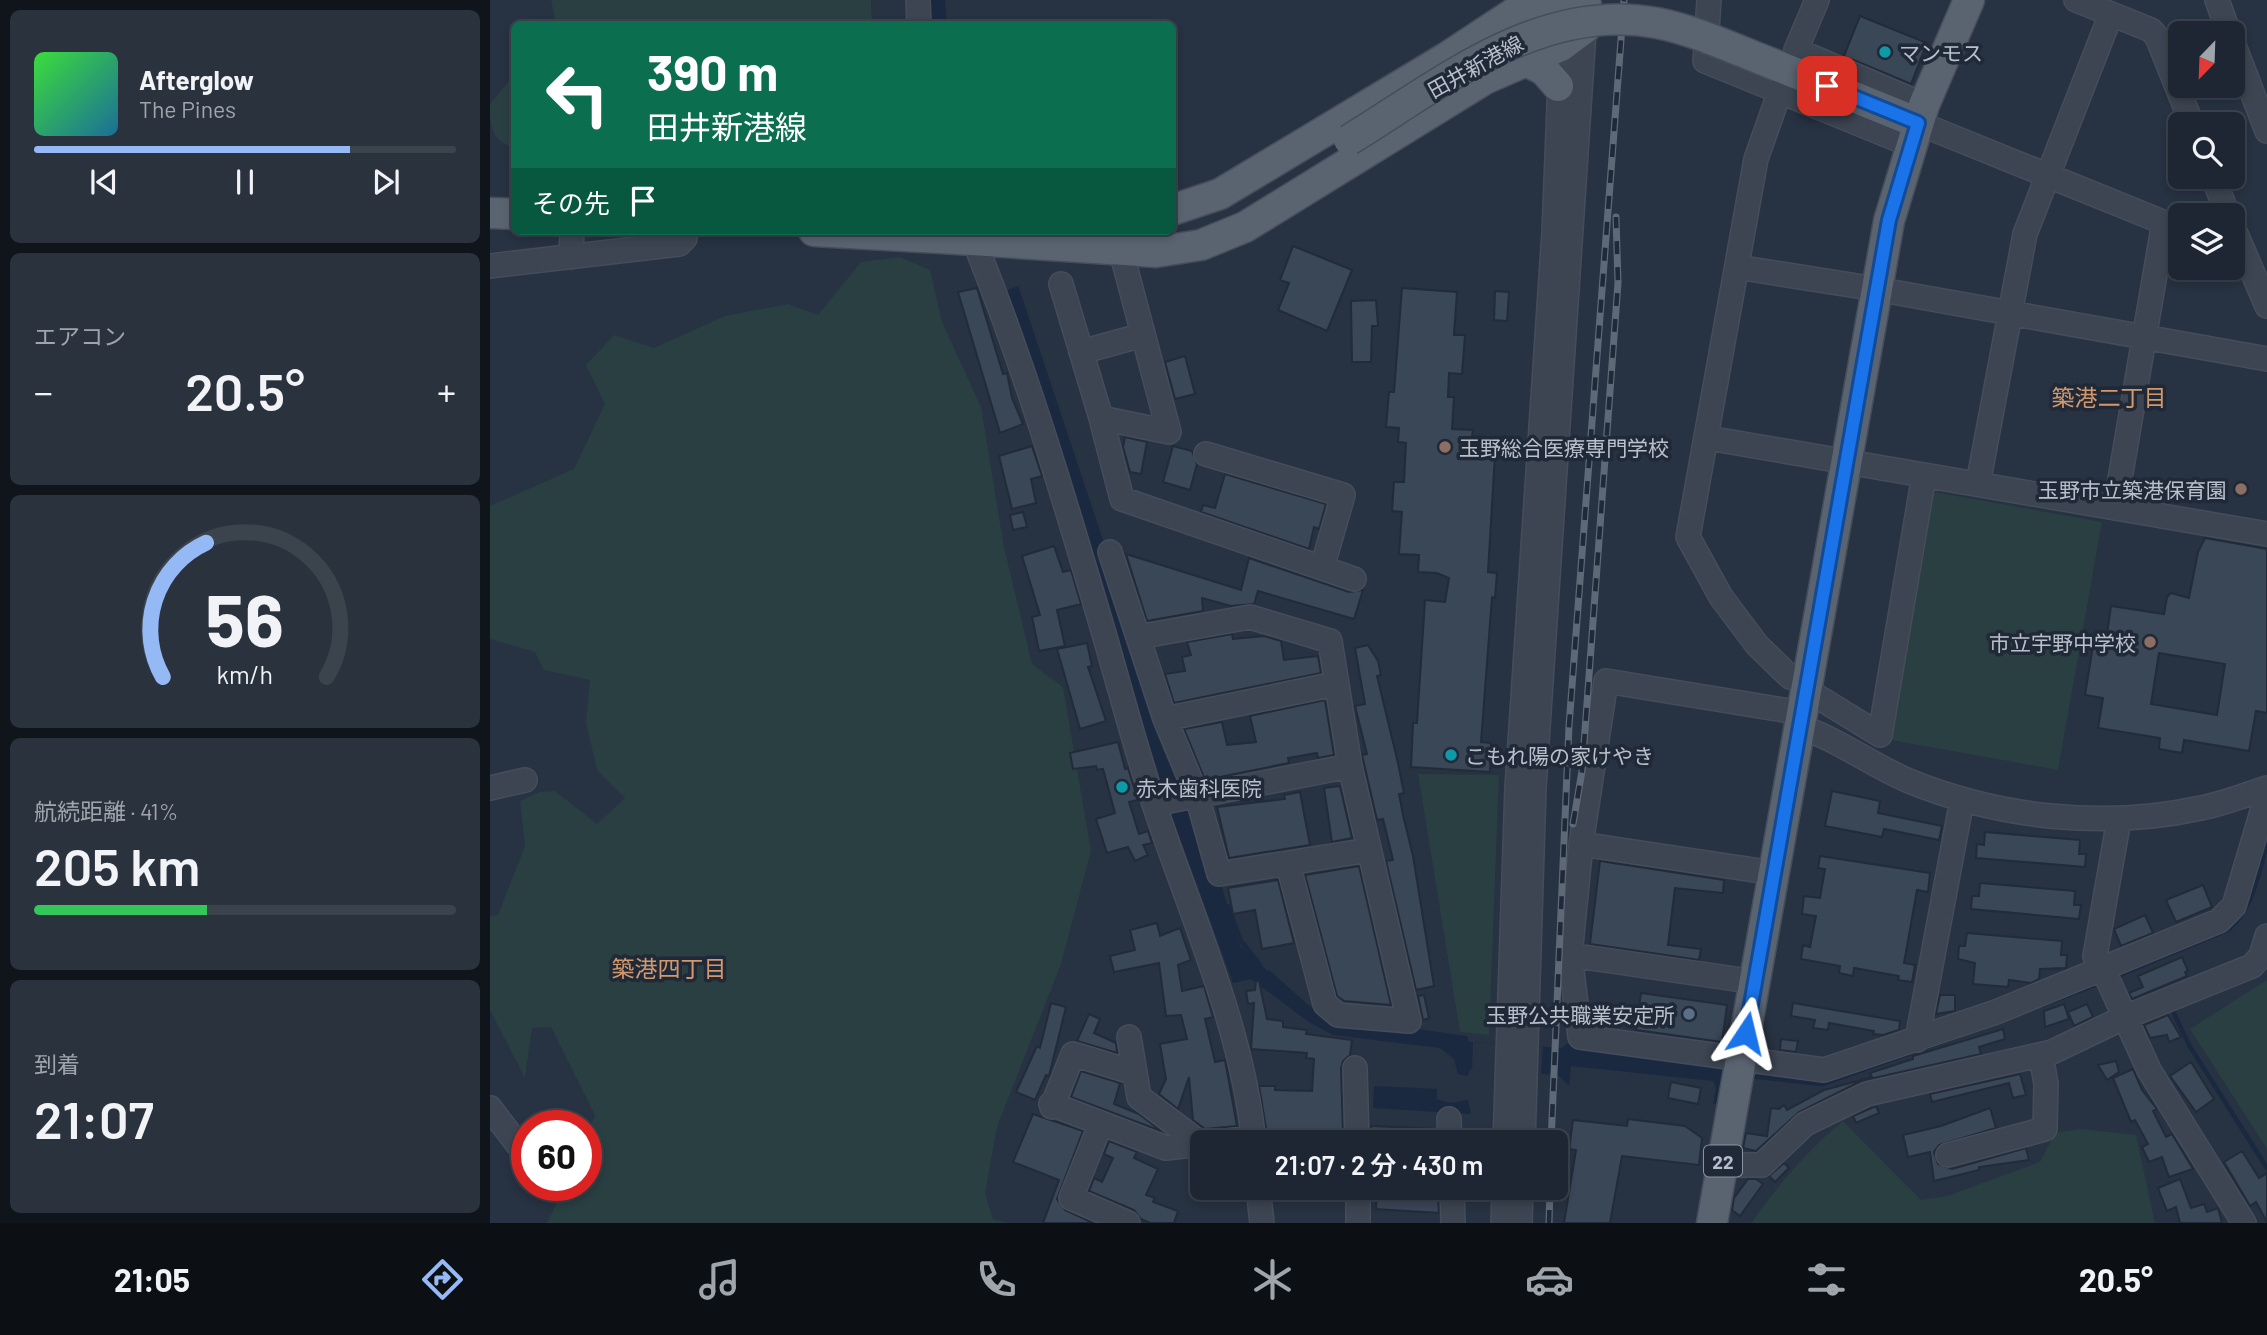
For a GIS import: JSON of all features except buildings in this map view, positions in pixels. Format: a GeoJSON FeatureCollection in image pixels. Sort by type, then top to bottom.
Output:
{"type":"FeatureCollection","features":[{"type":"Feature","properties":{"kind":"main road","name":"22"},"geometry":{"type":"LineString","coordinates":[[1712,1223],[1889,220],[1918,124],[1969,0]]}},
{"type":"Feature","properties":{"kind":"main road"},"geometry":{"type":"LineString","coordinates":[[978,236],[1121,251],[1156,252],[1201,246],[1222,239],[1485,79],[1561,46],[1577,7],[1529,5],[1220,194],[1176,209]]}},
{"type":"Feature","properties":{"kind":"main road","name":"田井新港線"},"geometry":{"type":"LineString","coordinates":[[1176,229],[1224,213],[1488,55],[1537,33],[1573,23],[1619,19],[1659,23],[1779,79],[1918,124]]}},
{"type":"Feature","properties":{"kind":"main road"},"geometry":{"type":"LineString","coordinates":[[1526,61],[1544,70],[1558,86]]}},
{"type":"Feature","properties":{"kind":"main road"},"geometry":{"type":"LineString","coordinates":[[490,194],[511,195]]}},
{"type":"Feature","properties":{"kind":"main road"},"geometry":{"type":"LineString","coordinates":[[490,213],[511,214]]}},
{"type":"Feature","properties":{"kind":"main road"},"geometry":{"type":"LineString","coordinates":[[945,235],[1130,235]]}},
{"type":"Feature","properties":{"kind":"street"},"geometry":{"type":"LineString","coordinates":[[918,0],[919,21]]}},
{"type":"Feature","properties":{"kind":"street"},"geometry":{"type":"LineString","coordinates":[[1709,0],[1705,61],[1779,79],[1756,159],[1708,438],[1688,537],[1721,597],[1757,645],[1790,677],[1817,732],[1905,779],[1962,800],[2032,814],[2119,818],[2202,808],[2267,788]]}},
{"type":"Feature","properties":{"kind":"street"},"geometry":{"type":"LineString","coordinates":[[1817,0],[1796,50],[1918,124],[2168,223]]}},
{"type":"Feature","properties":{"kind":"street"},"geometry":{"type":"LineString","coordinates":[[2217,0],[2225,21]]}},
{"type":"Feature","properties":{"kind":"street"},"geometry":{"type":"LineString","coordinates":[[2086,2],[2151,30],[2157,37],[2187,112]]}},
{"type":"Feature","properties":{"kind":"street"},"geometry":{"type":"LineString","coordinates":[[1507,1130],[1516,1073],[1534,788],[1577,7]]}},
{"type":"Feature","properties":{"kind":"street"},"geometry":{"type":"LineString","coordinates":[[1978,484],[2025,234],[2046,174],[2111,14]]}},
{"type":"Feature","properties":{"kind":"street"},"geometry":{"type":"LineString","coordinates":[[1517,1045],[1517,787],[1554,232],[1561,46]]}},
{"type":"Feature","properties":{"kind":"street"},"geometry":{"type":"LineString","coordinates":[[2245,74],[2267,131]]}},
{"type":"Feature","properties":{"kind":"street"},"geometry":{"type":"LineString","coordinates":[[571,257],[572,235]]}},
{"type":"Feature","properties":{"kind":"street"},"geometry":{"type":"LineString","coordinates":[[490,266],[679,244],[685,235]]}},
{"type":"Feature","properties":{"kind":"street"},"geometry":{"type":"LineString","coordinates":[[978,236],[1069,513],[1154,804],[1228,1014],[1249,1099],[1253,1130]]}},
{"type":"Feature","properties":{"kind":"street"},"geometry":{"type":"LineString","coordinates":[[2115,508],[2144,338],[2168,241]]}},
{"type":"Feature","properties":{"kind":"street"},"geometry":{"type":"LineString","coordinates":[[1101,418],[1169,432],[1121,251]]}},
{"type":"Feature","properties":{"kind":"street"},"geometry":{"type":"LineString","coordinates":[[2245,260],[2267,306]]}},
{"type":"Feature","properties":{"kind":"street"},"geometry":{"type":"LineString","coordinates":[[1737,267],[1877,289],[2267,359]]}},
{"type":"Feature","properties":{"kind":"street"},"geometry":{"type":"LineString","coordinates":[[1061,284],[1122,499],[1354,579]]}},
{"type":"Feature","properties":{"kind":"street"},"geometry":{"type":"LineString","coordinates":[[1082,352],[1143,335]]}},
{"type":"Feature","properties":{"kind":"street"},"geometry":{"type":"LineString","coordinates":[[1708,438],[2267,534]]}},
{"type":"Feature","properties":{"kind":"street"},"geometry":{"type":"LineString","coordinates":[[1206,454],[1343,495],[1322,568]]}},
{"type":"Feature","properties":{"kind":"street"},"geometry":{"type":"LineString","coordinates":[[1924,475],[1880,735],[1803,702],[1606,681],[1581,844],[1570,955],[1580,1037],[1741,1064],[1824,1070],[2105,976],[2227,915],[2234,906],[2267,795]]}},
{"type":"Feature","properties":{"kind":"street"},"geometry":{"type":"LineString","coordinates":[[1110,552],[1165,719],[1198,796],[1219,874],[1369,850]]}},
{"type":"Feature","properties":{"kind":"street"},"geometry":{"type":"LineString","coordinates":[[1138,638],[1250,617],[1330,641],[1350,766],[1409,1021],[1338,1015],[1325,1004],[1288,864]]}},
{"type":"Feature","properties":{"kind":"street"},"geometry":{"type":"LineString","coordinates":[[1165,719],[1335,684]]}},
{"type":"Feature","properties":{"kind":"street"},"geometry":{"type":"LineString","coordinates":[[1154,804],[1350,766]]}},
{"type":"Feature","properties":{"kind":"street"},"geometry":{"type":"LineString","coordinates":[[490,788],[525,779]]}},
{"type":"Feature","properties":{"kind":"street"},"geometry":{"type":"LineString","coordinates":[[1917,1040],[1962,800]]}},
{"type":"Feature","properties":{"kind":"street"},"geometry":{"type":"LineString","coordinates":[[2119,818],[2095,956],[2149,1070],[2244,1223]]}},
{"type":"Feature","properties":{"kind":"street"},"geometry":{"type":"LineString","coordinates":[[1581,844],[1774,873]]}},
{"type":"Feature","properties":{"kind":"street"},"geometry":{"type":"LineString","coordinates":[[1722,1165],[1762,1165],[1805,1124],[1867,1094],[2041,1055],[2123,1018],[2260,968],[2267,936]]}},
{"type":"Feature","properties":{"kind":"street"},"geometry":{"type":"LineString","coordinates":[[1570,955],[1756,982]]}},
{"type":"Feature","properties":{"kind":"street"},"geometry":{"type":"LineString","coordinates":[[1129,1037],[1139,1097],[1190,1135]]}},
{"type":"Feature","properties":{"kind":"street"},"geometry":{"type":"LineString","coordinates":[[1135,1073],[1073,1054],[1051,1106],[1166,1147],[1190,1144]]}},
{"type":"Feature","properties":{"kind":"street"},"geometry":{"type":"LineString","coordinates":[[1948,1155],[2045,1129],[2046,1084],[2041,1055]]}},
{"type":"Feature","properties":{"kind":"street"},"geometry":{"type":"LineString","coordinates":[[1355,1068],[1357,1130]]}},
{"type":"Feature","properties":{"kind":"street"},"geometry":{"type":"LineString","coordinates":[[1516,1073],[1522,1130]]}},
{"type":"Feature","properties":{"kind":"street"},"geometry":{"type":"LineString","coordinates":[[490,1108],[511,1136]]}},
{"type":"Feature","properties":{"kind":"street"},"geometry":{"type":"LineString","coordinates":[[1449,1119],[1449,1130]]}},
{"type":"Feature","properties":{"kind":"street"},"geometry":{"type":"LineString","coordinates":[[1101,1123],[1071,1198],[1128,1223]]}},
{"type":"Feature","properties":{"kind":"street"},"geometry":{"type":"LineString","coordinates":[[1259,1200],[1262,1223]]}},
{"type":"Feature","properties":{"kind":"street"},"geometry":{"type":"LineString","coordinates":[[1358,1200],[1358,1223]]}},
{"type":"Feature","properties":{"kind":"street"},"geometry":{"type":"LineString","coordinates":[[1452,1200],[1453,1223]]}},
{"type":"Feature","properties":{"kind":"street"},"geometry":{"type":"LineString","coordinates":[[1503,1223],[1504,1200]]}},
{"type":"Feature","properties":{"kind":"street"},"geometry":{"type":"LineString","coordinates":[[1520,1223],[1521,1200]]}},
{"type":"Feature","properties":{"kind":"green space"},"geometry":{"type":"Polygon","coordinates":[[[551,0],[871,0],[872,21],[555,21],[551,0]]]}},
{"type":"Feature","properties":{"kind":"green space"},"geometry":{"type":"Polygon","coordinates":[[[511,79],[511,147],[493,132],[490,104],[511,79]]]}},
{"type":"Feature","properties":{"kind":"green space"},"geometry":{"type":"Polygon","coordinates":[[[900,257],[930,270],[942,322],[981,407],[1004,547],[1032,664],[1063,687],[1091,851],[1061,964],[997,1127],[985,1193],[993,1219],[1007,1223],[547,1223],[557,1201],[602,1201],[602,1110],[592,1110],[551,1027],[532,1028],[525,1078],[490,1010],[490,916],[498,915],[525,846],[520,801],[539,792],[555,791],[597,824],[625,798],[597,770],[586,723],[590,680],[544,670],[535,652],[490,639],[490,506],[574,469],[605,404],[586,365],[614,335],[654,348],[725,316],[788,304],[818,315],[861,262],[900,257]]]}},
{"type":"Feature","properties":{"kind":"green space"},"geometry":{"type":"Polygon","coordinates":[[[1934,492],[2102,522],[2058,770],[1891,740],[1934,492]]]}},
{"type":"Feature","properties":{"kind":"green space"},"geometry":{"type":"Polygon","coordinates":[[[1418,774],[1499,775],[1489,1035],[1460,1032],[1418,774]]]}},
{"type":"Feature","properties":{"kind":"green space"},"geometry":{"type":"Polygon","coordinates":[[[2267,980],[2267,1149],[2190,1029],[2267,980]]]}},
{"type":"Feature","properties":{"kind":"green space"},"geometry":{"type":"Polygon","coordinates":[[[1843,1121],[1921,1200],[1947,1196],[2040,1162],[2055,1133],[2081,1129],[2136,1135],[2155,1223],[1751,1223],[1794,1169],[1843,1121]]]}},
{"type":"Feature","properties":{"kind":"water"},"geometry":{"type":"Polygon","coordinates":[[[921,0],[945,0],[947,21],[922,21],[921,0]]]}},
{"type":"Feature","properties":{"kind":"water"},"geometry":{"type":"Polygon","coordinates":[[[1000,235],[1118,585],[1197,806],[1240,946],[1316,1015],[1467,1036],[1469,1042],[1562,1048],[1568,1043],[1716,1061],[1754,1074],[1749,1097],[1713,1104],[1716,1087],[1713,1081],[1571,1066],[1569,1086],[1558,1075],[1470,1069],[1468,1076],[1458,1074],[1454,1059],[1440,1048],[1333,1035],[1309,1022],[1251,979],[1233,983],[1171,814],[1003,293],[1000,235]]]}},
{"type":"Feature","properties":{"kind":"water"},"geometry":{"type":"Polygon","coordinates":[[[1374,1086],[1437,1089],[1437,1099],[1450,1103],[1468,1100],[1471,1114],[1373,1108],[1374,1086]]]}},
{"type":"Feature","properties":{"kind":"pier"},"geometry":{"type":"Polygon","coordinates":[[[978,235],[1003,235],[1021,285],[1000,293],[978,235]]]}},
{"type":"Feature","properties":{"kind":"pier"},"geometry":{"type":"Polygon","coordinates":[[[1473,1042],[1543,1047],[1541,1075],[1472,1071],[1473,1042]]]}},
{"type":"Feature","properties":{"kind":"waterway"},"geometry":{"type":"LineString","coordinates":[[2115,977],[2228,930],[2249,902],[2267,844]]}},
{"type":"Feature","properties":{"kind":"waterway"},"geometry":{"type":"LineString","coordinates":[[1228,906],[1241,941],[1260,965]]}},
{"type":"Feature","properties":{"kind":"waterway"},"geometry":{"type":"LineString","coordinates":[[1269,973],[1315,1014]]}},
{"type":"Feature","properties":{"kind":"waterway"},"geometry":{"type":"LineString","coordinates":[[2043,1005],[2100,983]]}},
{"type":"Feature","properties":{"kind":"waterway"},"geometry":{"type":"LineString","coordinates":[[2171,1007],[2189,1045],[2267,1168]]}},
{"type":"Feature","properties":{"kind":"waterway"},"geometry":{"type":"LineString","coordinates":[[1749,1076],[1823,1084],[1959,1036]]}},
{"type":"Feature","properties":{"kind":"railway"},"geometry":{"type":"LineString","coordinates":[[1552,1130],[1569,726],[1624,0]]}},
{"type":"Feature","properties":{"kind":"railway"},"geometry":{"type":"LineString","coordinates":[[1573,824],[1582,771],[1618,283],[1616,217]]}},
{"type":"Feature","properties":{"kind":"railway"},"geometry":{"type":"LineString","coordinates":[[1549,1223],[1550,1200]]}},
{"type":"Feature","properties":{"kind":"place","name":"マンモス"},"geometry":{"type":"Point","coordinates":[1885,52]}},
{"type":"Feature","properties":{"kind":"place","name":"玉野総合医療専門学校"},"geometry":{"type":"Point","coordinates":[1445,447]}},
{"type":"Feature","properties":{"kind":"place","name":"玉野市立築港保育園"},"geometry":{"type":"Point","coordinates":[2241,489]}},
{"type":"Feature","properties":{"kind":"place","name":"市立宇野中学校"},"geometry":{"type":"Point","coordinates":[2150,642]}},
{"type":"Feature","properties":{"kind":"place","name":"こもれ陽の家けやき"},"geometry":{"type":"Point","coordinates":[1451,755]}},
{"type":"Feature","properties":{"kind":"place","name":"赤木歯科医院"},"geometry":{"type":"Point","coordinates":[1122,787]}},
{"type":"Feature","properties":{"kind":"place","name":"玉野公共職業安定所"},"geometry":{"type":"Point","coordinates":[1689,1014]}},
{"type":"Feature","properties":{"kind":"district","name":"築港二丁目"},"geometry":{"type":"Point","coordinates":[2109,397]}},
{"type":"Feature","properties":{"kind":"district","name":"築港四丁目"},"geometry":{"type":"Point","coordinates":[669,968]}},
{"type":"Feature","properties":{"kind":"route"},"geometry":{"type":"LineString","coordinates":[[1746,1033],[1889,220],[1918,123],[1827,86]]}}]}
